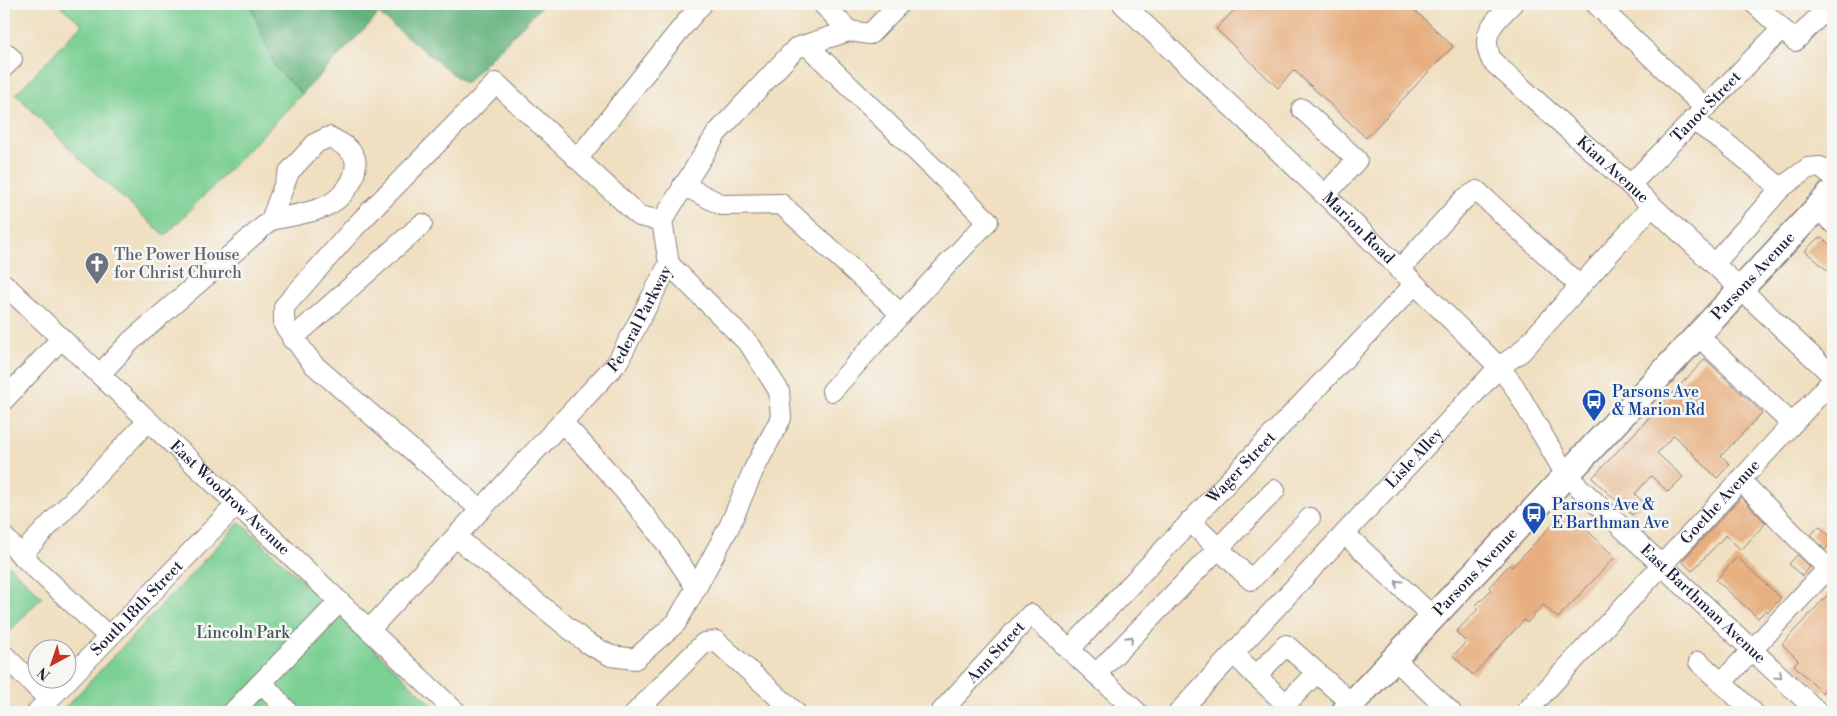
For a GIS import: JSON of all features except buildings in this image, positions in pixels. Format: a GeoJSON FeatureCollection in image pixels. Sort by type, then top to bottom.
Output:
{"type":"FeatureCollection","features":[{"type":"Feature","properties":{"kind":"main road","name":"Parsons Avenue"},"geometry":{"type":"LineString","coordinates":[[1348,708],[1741,289],[1828,207]]}},
{"type":"Feature","properties":{"kind":"street"},"geometry":{"type":"LineString","coordinates":[[577,159],[616,112],[662,50],[702,4]]}},
{"type":"Feature","properties":{"kind":"street"},"geometry":{"type":"LineString","coordinates":[[823,4],[849,31]]}},
{"type":"Feature","properties":{"kind":"street"},"geometry":{"type":"LineString","coordinates":[[481,510],[352,400],[313,364],[292,339],[284,325],[284,307],[354,228],[496,83],[640,216],[662,222],[683,185],[717,133],[796,48],[849,31],[870,34],[899,4]]}},
{"type":"Feature","properties":{"kind":"street","name":"Marion Road"},"geometry":{"type":"LineString","coordinates":[[1122,4],[1325,195],[1499,367],[1514,386],[1566,474]]}},
{"type":"Feature","properties":{"kind":"street","name":"Kian Avenue"},"geometry":{"type":"LineString","coordinates":[[1512,4],[1496,20],[1486,37],[1486,49],[1492,62],[1652,206],[1833,378]]}},
{"type":"Feature","properties":{"kind":"street"},"geometry":{"type":"LineString","coordinates":[[1596,4],[1722,140],[1781,188]]}},
{"type":"Feature","properties":{"kind":"street"},"geometry":{"type":"LineString","coordinates":[[1755,4],[1795,41],[1831,4]]}},
{"type":"Feature","properties":{"kind":"street","name":"Tanoc Street"},"geometry":{"type":"LineString","coordinates":[[1630,186],[1782,29]]}},
{"type":"Feature","properties":{"kind":"street"},"geometry":{"type":"LineString","coordinates":[[807,46],[988,221],[832,391]]}},
{"type":"Feature","properties":{"kind":"street"},"geometry":{"type":"LineString","coordinates":[[4,52],[12,59],[4,67]]}},
{"type":"Feature","properties":{"kind":"street"},"geometry":{"type":"LineString","coordinates":[[1302,109],[1357,160],[1325,195]]}},
{"type":"Feature","properties":{"kind":"street"},"geometry":{"type":"LineString","coordinates":[[100,374],[131,341],[271,220],[325,207],[346,191],[354,175],[355,158],[343,144],[329,138],[316,143],[307,151],[289,172],[271,220]]}},
{"type":"Feature","properties":{"kind":"street"},"geometry":{"type":"LineString","coordinates":[[1714,264],[1781,188],[1808,168],[1820,167],[1833,177]]}},
{"type":"Feature","properties":{"kind":"street"},"geometry":{"type":"LineString","coordinates":[[683,185],[722,204],[781,204],[901,314]]}},
{"type":"Feature","properties":{"kind":"street"},"geometry":{"type":"LineString","coordinates":[[1400,270],[1464,199],[1477,191],[1580,286]]}},
{"type":"Feature","properties":{"kind":"street","name":"Lisle Alley"},"geometry":{"type":"LineString","coordinates":[[1179,712],[1499,367],[1521,352],[1652,206]]}},
{"type":"Feature","properties":{"kind":"street","name":"Federal Parkway"},"geometry":{"type":"LineString","coordinates":[[369,630],[618,363],[669,264],[662,222]]}},
{"type":"Feature","properties":{"kind":"street"},"geometry":{"type":"LineString","coordinates":[[292,339],[422,224]]}},
{"type":"Feature","properties":{"kind":"street"},"geometry":{"type":"LineString","coordinates":[[456,537],[587,643],[611,656],[635,659],[676,623],[730,525],[753,471],[782,418],[779,391],[750,345],[669,264]]}},
{"type":"Feature","properties":{"kind":"street","name":"East Woodrow Avenue"},"geometry":{"type":"LineString","coordinates":[[4,284],[456,712]]}},
{"type":"Feature","properties":{"kind":"street","name":"Wager Street"},"geometry":{"type":"LineString","coordinates":[[1069,650],[1414,285]]}},
{"type":"Feature","properties":{"kind":"street"},"geometry":{"type":"LineString","coordinates":[[1697,335],[1792,424]]}},
{"type":"Feature","properties":{"kind":"street"},"geometry":{"type":"LineString","coordinates":[[4,400],[61,339]]}},
{"type":"Feature","properties":{"kind":"street","name":"Goethe Avenue"},"geometry":{"type":"LineString","coordinates":[[1526,712],[1833,378]]}},
{"type":"Feature","properties":{"kind":"street"},"geometry":{"type":"LineString","coordinates":[[21,555],[148,421]]}},
{"type":"Feature","properties":{"kind":"street"},"geometry":{"type":"LineString","coordinates":[[562,422],[650,520],[696,588]]}},
{"type":"Feature","properties":{"kind":"street","name":"East Barthman Avenue"},"geometry":{"type":"LineString","coordinates":[[1566,474],[1818,712]]}},
{"type":"Feature","properties":{"kind":"street"},"geometry":{"type":"LineString","coordinates":[[1722,682],[1831,568],[1740,480]]}},
{"type":"Feature","properties":{"kind":"street"},"geometry":{"type":"LineString","coordinates":[[1096,674],[1275,490]]}},
{"type":"Feature","properties":{"kind":"street","name":"South 18th Street"},"geometry":{"type":"LineString","coordinates":[[43,706],[236,505]]}},
{"type":"Feature","properties":{"kind":"street"},"geometry":{"type":"LineString","coordinates":[[1190,521],[1251,580],[1310,518]]}},
{"type":"Feature","properties":{"kind":"street"},"geometry":{"type":"LineString","coordinates":[[1345,534],[1433,617]]}},
{"type":"Feature","properties":{"kind":"street"},"geometry":{"type":"LineString","coordinates":[[4,536],[21,555],[109,637]]}},
{"type":"Feature","properties":{"kind":"street"},"geometry":{"type":"LineString","coordinates":[[232,712],[339,602]]}},
{"type":"Feature","properties":{"kind":"street","name":"Ann Street"},"geometry":{"type":"LineString","coordinates":[[949,709],[1031,614],[1069,650]]}},
{"type":"Feature","properties":{"kind":"street"},"geometry":{"type":"LineString","coordinates":[[636,712],[704,643],[710,641],[721,644],[795,712]]}},
{"type":"Feature","properties":{"kind":"street"},"geometry":{"type":"LineString","coordinates":[[1256,676],[1286,645],[1316,673],[1348,708]]}},
{"type":"Feature","properties":{"kind":"street"},"geometry":{"type":"LineString","coordinates":[[1069,650],[1137,712]]}},
{"type":"Feature","properties":{"kind":"street"},"geometry":{"type":"LineString","coordinates":[[1234,654],[1286,704],[1316,673]]}},
{"type":"Feature","properties":{"kind":"street"},"geometry":{"type":"LineString","coordinates":[[4,655],[43,706]]}},
{"type":"Feature","properties":{"kind":"street"},"geometry":{"type":"LineString","coordinates":[[1394,659],[1451,712]]}},
{"type":"Feature","properties":{"kind":"street"},"geometry":{"type":"LineString","coordinates":[[1699,662],[1753,712]]}},
{"type":"Feature","properties":{"kind":"street"},"geometry":{"type":"LineString","coordinates":[[262,682],[288,712]]}},
{"type":"Feature","properties":{"kind":"green space"},"geometry":{"type":"Polygon","coordinates":[[[58,4],[250,4],[275,67],[302,94],[165,236],[82,161],[16,94],[82,24],[58,4]]]}},
{"type":"Feature","properties":{"kind":"green space"},"geometry":{"type":"Polygon","coordinates":[[[250,4],[544,4],[465,84],[379,14],[302,94],[275,67],[250,4]]]}},
{"type":"Feature","properties":{"kind":"green space","name":"Lincoln Park"},"geometry":{"type":"Polygon","coordinates":[[[240,522],[440,712],[61,712],[240,522]]]}},
{"type":"Feature","properties":{"kind":"green space"},"geometry":{"type":"Polygon","coordinates":[[[4,561],[42,597],[8,633],[4,630],[4,561]]]}},
{"type":"Feature","properties":{"kind":"place","name":"The Power House for Christ Church"},"geometry":{"type":"Point","coordinates":[97,285]}},
{"type":"Feature","properties":{"kind":"place","name":"Parsons Ave & Marion Rd"},"geometry":{"type":"Point","coordinates":[1594,422]}},
{"type":"Feature","properties":{"kind":"place","name":"Parsons Ave & E Barthman Ave"},"geometry":{"type":"Point","coordinates":[1534,535]}}]}
